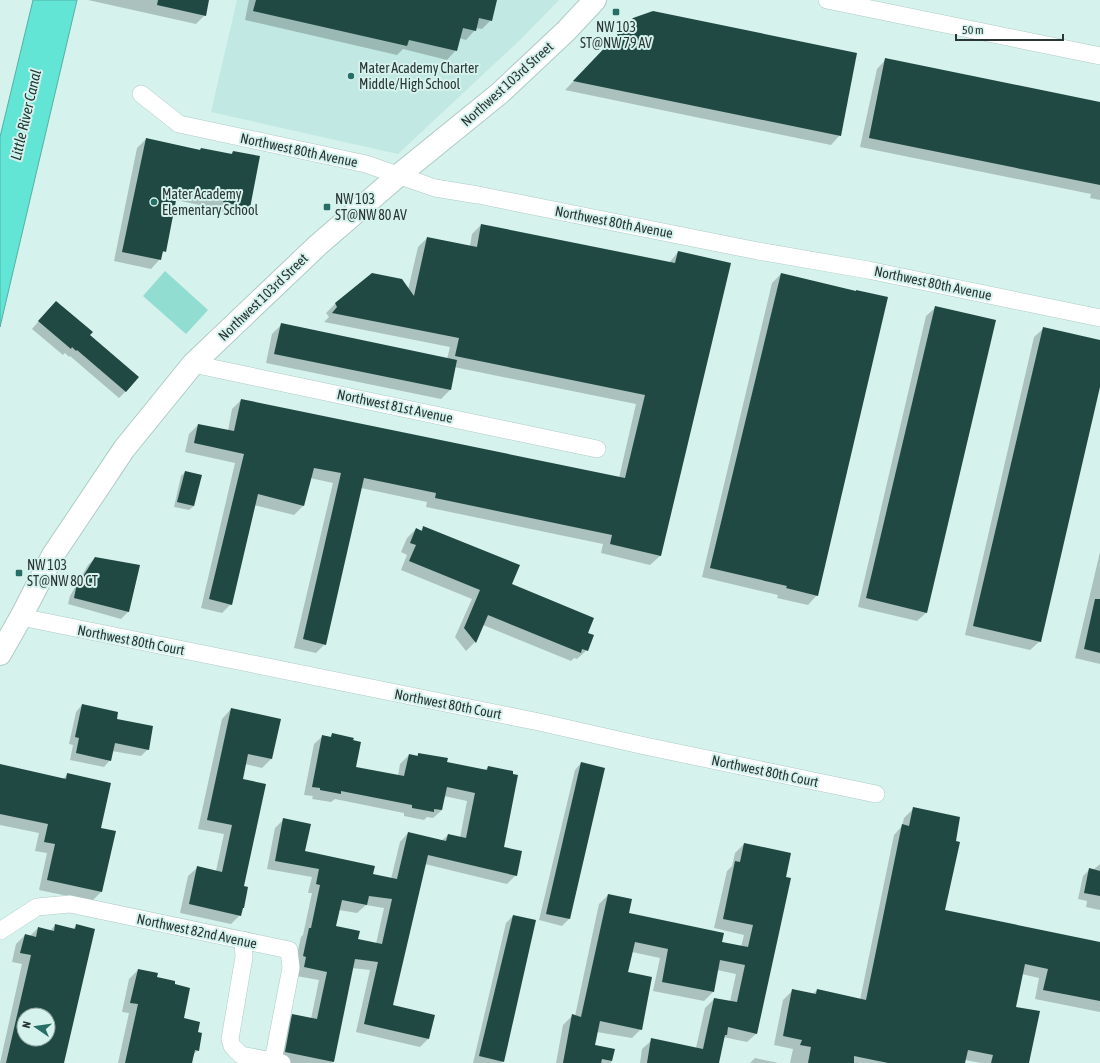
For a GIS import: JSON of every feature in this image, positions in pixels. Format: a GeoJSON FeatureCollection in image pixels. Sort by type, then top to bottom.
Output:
{"type":"FeatureCollection","features":[{"type":"Feature","properties":{"kind":"main road","name":"Northwest 103rd Street"},"geometry":{"type":"LineString","coordinates":[[0,654],[53,555],[124,449],[193,364],[318,246],[398,175],[500,93],[566,31],[595,0]]}},
{"type":"Feature","properties":{"kind":"street"},"geometry":{"type":"LineString","coordinates":[[827,0],[1100,56]]}},
{"type":"Feature","properties":{"kind":"street","name":"Northwest 80th Avenue"},"geometry":{"type":"LineString","coordinates":[[141,94],[179,124],[366,164],[435,188],[478,195],[758,251],[868,270],[1100,318]]}},
{"type":"Feature","properties":{"kind":"street","name":"Northwest 81st Avenue"},"geometry":{"type":"LineString","coordinates":[[193,364],[598,449]]}},
{"type":"Feature","properties":{"kind":"street","name":"Northwest 80th Court"},"geometry":{"type":"LineString","coordinates":[[21,617],[539,722],[645,746],[876,794]]}},
{"type":"Feature","properties":{"kind":"street","name":"Northwest 82nd Avenue"},"geometry":{"type":"LineString","coordinates":[[0,931],[37,906],[70,904],[289,950],[291,968],[278,1062]]}},
{"type":"Feature","properties":{"kind":"street"},"geometry":{"type":"LineString","coordinates":[[243,940],[244,957],[230,1039],[232,1046],[241,1055],[278,1062]]}},
{"type":"Feature","properties":{"kind":"shaded area","name":"Mater Academy Charter Middle/High School"},"geometry":{"type":"Polygon","coordinates":[[[237,0],[559,0],[521,39],[398,154],[211,112],[237,0]]]}},
{"type":"Feature","properties":{"kind":"shaded area"},"geometry":{"type":"Polygon","coordinates":[[[165,271],[208,310],[186,334],[143,296],[165,271]]]}},
{"type":"Feature","properties":{"kind":"water","name":"Little River Canal"},"geometry":{"type":"Polygon","coordinates":[[[33,0],[77,0],[0,327],[0,137],[33,0]]]}},
{"type":"Feature","properties":{"kind":"building"},"geometry":{"type":"Polygon","coordinates":[[[158,0],[209,0],[206,16],[157,5],[158,0]]]}},
{"type":"Feature","properties":{"kind":"building"},"geometry":{"type":"Polygon","coordinates":[[[256,0],[497,0],[492,21],[479,18],[476,31],[463,28],[457,51],[409,40],[407,46],[253,11],[256,0]]]}},
{"type":"Feature","properties":{"kind":"building"},"geometry":{"type":"Polygon","coordinates":[[[653,11],[857,53],[841,136],[573,81],[633,18],[653,11]]]}},
{"type":"Feature","properties":{"kind":"building"},"geometry":{"type":"Polygon","coordinates":[[[885,58],[1100,102],[1100,185],[869,138],[885,58]]]}},
{"type":"Feature","properties":{"kind":"building"},"geometry":{"type":"Polygon","coordinates":[[[146,138],[200,150],[201,148],[232,154],[233,151],[260,156],[250,208],[223,202],[224,199],[178,190],[166,252],[163,251],[161,260],[122,252],[146,138]]]}},
{"type":"Feature","properties":{"kind":"building"},"geometry":{"type":"Polygon","coordinates":[[[481,224],[675,263],[678,251],[731,263],[661,556],[610,544],[612,535],[435,498],[436,493],[364,478],[326,645],[303,639],[341,473],[314,468],[304,506],[258,494],[232,605],[209,599],[244,454],[194,443],[198,424],[234,431],[241,399],[625,478],[645,395],[455,356],[459,338],[332,313],[337,307],[335,303],[372,273],[402,279],[414,296],[427,237],[477,247],[481,224]]]}},
{"type":"Feature","properties":{"kind":"building"},"geometry":{"type":"Polygon","coordinates":[[[781,273],[888,297],[818,596],[786,588],[787,586],[710,568],[781,273]]]}},
{"type":"Feature","properties":{"kind":"building"},"geometry":{"type":"Polygon","coordinates":[[[56,301],[93,332],[90,335],[139,377],[126,392],[77,350],[76,351],[72,347],[71,349],[38,321],[56,301]]]}},
{"type":"Feature","properties":{"kind":"building"},"geometry":{"type":"Polygon","coordinates":[[[935,306],[996,320],[927,613],[866,598],[935,306]]]}},
{"type":"Feature","properties":{"kind":"building"},"geometry":{"type":"Polygon","coordinates":[[[281,323],[457,360],[451,390],[274,354],[281,323]]]}},
{"type":"Feature","properties":{"kind":"building"},"geometry":{"type":"Polygon","coordinates":[[[1043,327],[1100,340],[1100,387],[1041,642],[973,626],[1043,327]]]}},
{"type":"Feature","properties":{"kind":"building"},"geometry":{"type":"Polygon","coordinates":[[[185,471],[202,475],[194,506],[177,502],[185,471]]]}},
{"type":"Feature","properties":{"kind":"building"},"geometry":{"type":"Polygon","coordinates":[[[423,526],[520,565],[512,584],[594,618],[588,633],[594,635],[588,651],[582,649],[581,653],[488,615],[476,643],[464,628],[480,590],[409,561],[416,545],[410,543],[416,528],[422,531],[423,526]]]}},
{"type":"Feature","properties":{"kind":"building"},"geometry":{"type":"Polygon","coordinates":[[[95,557],[140,565],[129,612],[74,598],[76,588],[95,557]]]}},
{"type":"Feature","properties":{"kind":"building"},"geometry":{"type":"Polygon","coordinates":[[[1095,599],[1100,599],[1100,653],[1084,649],[1095,599]]]}},
{"type":"Feature","properties":{"kind":"building"},"geometry":{"type":"Polygon","coordinates":[[[82,704],[118,712],[117,719],[153,726],[149,750],[115,743],[111,761],[76,753],[79,738],[75,737],[82,704]]]}},
{"type":"Feature","properties":{"kind":"building"},"geometry":{"type":"Polygon","coordinates":[[[231,708],[281,719],[272,759],[248,754],[243,779],[266,784],[244,886],[248,887],[241,916],[189,904],[197,866],[222,872],[232,825],[207,820],[231,708]]]}},
{"type":"Feature","properties":{"kind":"building"},"geometry":{"type":"Polygon","coordinates":[[[332,733],[354,738],[353,740],[361,742],[356,767],[404,776],[409,754],[418,756],[418,753],[448,758],[447,762],[487,770],[488,766],[513,771],[513,774],[518,775],[504,847],[522,851],[517,876],[428,855],[393,1005],[435,1015],[429,1039],[364,1024],[378,962],[355,959],[334,1062],[285,1052],[292,1014],[317,1019],[327,972],[304,967],[306,957],[303,956],[309,928],[311,928],[320,885],[316,884],[319,869],[275,861],[283,818],[311,824],[305,851],[375,866],[373,874],[397,879],[408,832],[446,841],[448,834],[466,838],[475,793],[447,787],[442,810],[434,809],[434,812],[412,808],[412,805],[341,791],[341,794],[312,787],[322,735],[331,737],[332,733]],[[369,896],[367,905],[342,900],[336,926],[360,931],[358,939],[382,944],[392,899],[369,896]]]}},
{"type":"Feature","properties":{"kind":"building"},"geometry":{"type":"Polygon","coordinates":[[[581,762],[605,768],[570,919],[546,914],[581,762]]]}},
{"type":"Feature","properties":{"kind":"building"},"geometry":{"type":"Polygon","coordinates":[[[0,764],[66,779],[67,773],[111,783],[101,828],[116,831],[102,892],[47,880],[55,844],[44,842],[48,824],[0,814],[0,764]]]}},
{"type":"Feature","properties":{"kind":"building"},"geometry":{"type":"Polygon","coordinates":[[[913,807],[960,817],[956,841],[960,842],[945,910],[1100,942],[1100,1001],[1043,990],[1048,969],[1025,964],[1016,1007],[1040,1011],[1029,1063],[991,1063],[993,1055],[968,1050],[965,1063],[888,1063],[854,1056],[854,1063],[808,1063],[811,1047],[800,1045],[802,1040],[783,1036],[792,989],[816,994],[817,989],[866,1000],[902,824],[909,826],[913,807]]]}},
{"type":"Feature","properties":{"kind":"building"},"geometry":{"type":"Polygon","coordinates":[[[744,843],[791,853],[786,877],[791,878],[757,1034],[728,1027],[719,1063],[647,1063],[651,1038],[703,1049],[714,998],[737,1002],[745,965],[720,960],[714,992],[662,982],[668,949],[635,942],[628,972],[652,977],[642,1030],[600,1021],[595,1045],[615,1049],[612,1061],[602,1059],[601,1063],[563,1063],[572,1014],[581,1017],[608,894],[632,899],[629,913],[724,933],[722,942],[748,947],[753,925],[723,919],[735,861],[740,862],[744,843]]]}},
{"type":"Feature","properties":{"kind":"building"},"geometry":{"type":"Polygon","coordinates":[[[1089,868],[1100,871],[1100,896],[1084,893],[1089,868]]]}},
{"type":"Feature","properties":{"kind":"building"},"geometry":{"type":"Polygon","coordinates":[[[513,915],[536,920],[504,1062],[479,1056],[513,915]]]}},
{"type":"Feature","properties":{"kind":"building"},"geometry":{"type":"Polygon","coordinates":[[[55,924],[75,929],[76,924],[95,929],[64,1063],[6,1063],[16,1020],[16,1047],[56,1047],[56,1007],[19,1007],[31,955],[20,953],[25,934],[36,937],[38,927],[54,931],[55,924]]]}},
{"type":"Feature","properties":{"kind":"building"},"geometry":{"type":"Polygon","coordinates":[[[138,969],[158,973],[157,977],[175,981],[175,984],[190,988],[184,1018],[200,1022],[198,1032],[202,1033],[199,1051],[195,1050],[192,1063],[125,1063],[138,1004],[130,1003],[138,969]]]}},
{"type":"Feature","properties":{"kind":"place","name":"NW 103 ST@NW 79 AV"},"geometry":{"type":"Point","coordinates":[616,12]}},
{"type":"Feature","properties":{"kind":"place","name":"Mater Academy Charter Middle/High School"},"geometry":{"type":"Point","coordinates":[351,76]}},
{"type":"Feature","properties":{"kind":"place","name":"Mater Academy Elementary School"},"geometry":{"type":"Point","coordinates":[154,202]}},
{"type":"Feature","properties":{"kind":"place","name":"NW 103 ST@NW 80 AV"},"geometry":{"type":"Point","coordinates":[327,207]}},
{"type":"Feature","properties":{"kind":"place","name":"NW 103 ST@NW 80 CT"},"geometry":{"type":"Point","coordinates":[19,573]}}]}
